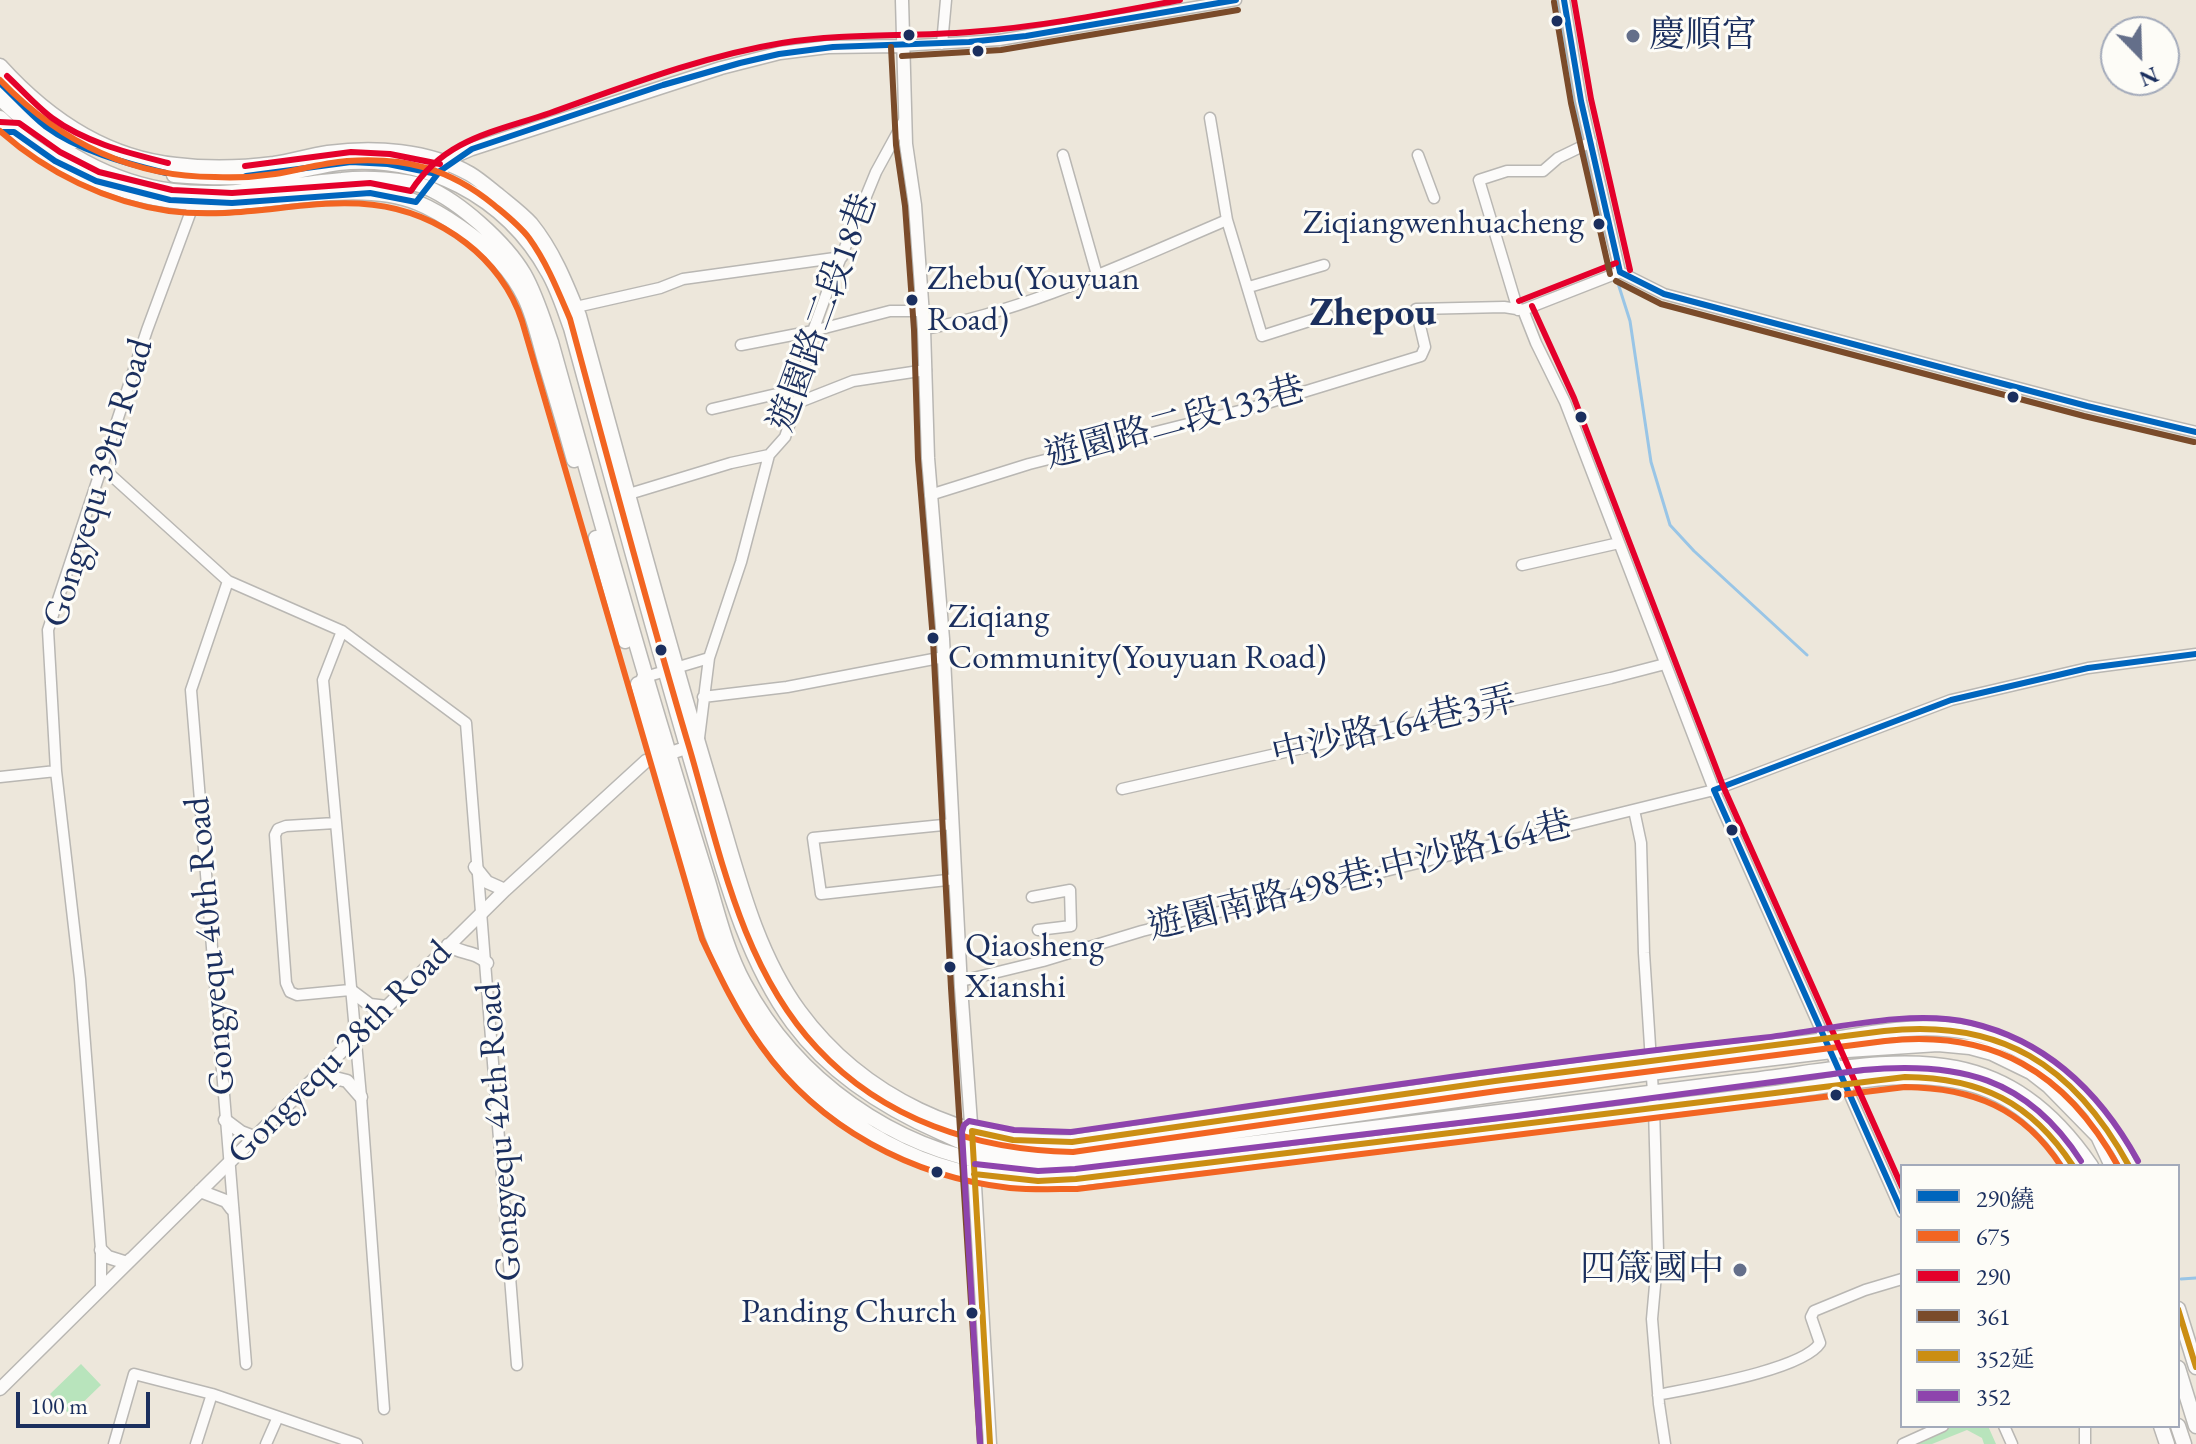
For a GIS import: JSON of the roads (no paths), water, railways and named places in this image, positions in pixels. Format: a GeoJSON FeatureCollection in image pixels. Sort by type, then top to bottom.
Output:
{"type":"FeatureCollection","features":[{"type":"Feature","properties":{"kind":"main road"},"geometry":{"type":"LineString","coordinates":[[2,76],[49,128],[124,162],[172,174],[215,179],[277,174],[338,163],[372,162],[442,169],[471,175],[530,223],[556,263],[576,307],[629,494],[672,670]]}},
{"type":"Feature","properties":{"kind":"main road"},"geometry":{"type":"LineString","coordinates":[[0,98],[28,126],[68,154],[98,170],[171,190],[246,191],[358,179],[425,187],[488,230],[510,254],[535,297],[551,342],[663,755],[723,932],[744,983],[777,1033],[820,1080],[852,1105],[908,1138],[946,1153],[1072,1154],[1650,1066],[1830,1046],[1938,1044],[1970,1047],[2002,1057],[2031,1072],[2098,1136],[2111,1164]]}},
{"type":"Feature","properties":{"kind":"main road"},"geometry":{"type":"LineString","coordinates":[[0,118],[7,132],[96,181],[170,200],[232,203],[370,193],[416,202],[479,240],[502,264],[525,298],[641,678]]}},
{"type":"Feature","properties":{"kind":"main road"},"geometry":{"type":"LineString","coordinates":[[442,169],[454,182],[505,216],[533,247],[557,288],[672,670],[746,933],[775,997],[795,1026],[830,1063],[875,1097],[913,1120],[1002,1165],[1073,1166],[1653,1101],[1930,1063],[1986,1076],[2034,1102],[2076,1145],[2090,1164]]}},
{"type":"Feature","properties":{"kind":"main road"},"geometry":{"type":"LineString","coordinates":[[1830,1046],[1905,1028],[1967,1032],[2014,1048],[2055,1073],[2095,1111],[2117,1141],[2128,1164]]}},
{"type":"Feature","properties":{"kind":"main road"},"geometry":{"type":"LineString","coordinates":[[1841,1076],[1931,1078],[1982,1088],[2027,1112],[2053,1138],[2072,1164]]}},
{"type":"Feature","properties":{"kind":"main road"},"geometry":{"type":"LineString","coordinates":[[2180,1315],[2196,1367]]}},
{"type":"Feature","properties":{"kind":"main road"},"geometry":{"type":"LineString","coordinates":[[2180,1374],[2196,1426]]}},
{"type":"Feature","properties":{"kind":"street"},"geometry":{"type":"LineString","coordinates":[[902,0],[905,119],[924,329],[930,495],[944,657],[990,1444]]}},
{"type":"Feature","properties":{"kind":"street"},"geometry":{"type":"LineString","coordinates":[[942,44],[946,0]]}},
{"type":"Feature","properties":{"kind":"street"},"geometry":{"type":"LineString","coordinates":[[416,202],[442,169],[472,149],[721,68],[780,53],[828,47],[999,40],[1236,0]]}},
{"type":"Feature","properties":{"kind":"street"},"geometry":{"type":"LineString","coordinates":[[1564,0],[1581,101],[1620,272]]}},
{"type":"Feature","properties":{"kind":"street"},"geometry":{"type":"LineString","coordinates":[[1210,118],[1227,220],[1262,336],[1328,315]]}},
{"type":"Feature","properties":{"kind":"street","name":"遊園路二段18巷"},"geometry":{"type":"LineString","coordinates":[[693,746],[709,658],[756,511],[769,455],[785,437],[797,403],[813,331],[876,172],[905,119]]}},
{"type":"Feature","properties":{"kind":"street"},"geometry":{"type":"LineString","coordinates":[[1591,142],[1558,158],[1543,171],[1507,171],[1479,180],[1520,310],[1565,402],[1714,790],[1900,1208]]}},
{"type":"Feature","properties":{"kind":"street"},"geometry":{"type":"LineString","coordinates":[[471,175],[468,162],[472,149]]}},
{"type":"Feature","properties":{"kind":"street"},"geometry":{"type":"LineString","coordinates":[[1063,155],[1097,275]]}},
{"type":"Feature","properties":{"kind":"street"},"geometry":{"type":"LineString","coordinates":[[1418,155],[1434,198]]}},
{"type":"Feature","properties":{"kind":"street","name":"Gongyequ 39th Road"},"geometry":{"type":"LineString","coordinates":[[101,1288],[101,1250],[80,979],[56,771],[48,630],[147,330],[194,203]]}},
{"type":"Feature","properties":{"kind":"street"},"geometry":{"type":"LineString","coordinates":[[924,329],[966,321],[1097,275],[1227,220]]}},
{"type":"Feature","properties":{"kind":"street"},"geometry":{"type":"LineString","coordinates":[[576,307],[660,288],[683,279],[842,257]]}},
{"type":"Feature","properties":{"kind":"street"},"geometry":{"type":"LineString","coordinates":[[1249,287],[1324,265]]}},
{"type":"Feature","properties":{"kind":"street"},"geometry":{"type":"LineString","coordinates":[[1520,310],[1620,272],[1664,294],[2196,432]]}},
{"type":"Feature","properties":{"kind":"street","name":"遊園路二段133巷"},"geometry":{"type":"LineString","coordinates":[[930,495],[1029,464],[1251,408],[1421,356],[1425,347],[1416,309],[1504,307],[1520,310]]}},
{"type":"Feature","properties":{"kind":"street"},"geometry":{"type":"LineString","coordinates":[[741,345],[890,311],[922,311]]}},
{"type":"Feature","properties":{"kind":"street"},"geometry":{"type":"LineString","coordinates":[[797,403],[853,381],[926,370]]}},
{"type":"Feature","properties":{"kind":"street"},"geometry":{"type":"LineString","coordinates":[[712,409],[798,389]]}},
{"type":"Feature","properties":{"kind":"street"},"geometry":{"type":"LineString","coordinates":[[629,494],[731,463],[769,455]]}},
{"type":"Feature","properties":{"kind":"street","name":"Gongyequ 42th Road"},"geometry":{"type":"LineString","coordinates":[[103,468],[228,581],[342,631],[466,723],[475,867],[487,963],[517,1365]]}},
{"type":"Feature","properties":{"kind":"street"},"geometry":{"type":"LineString","coordinates":[[1522,565],[1619,543]]}},
{"type":"Feature","properties":{"kind":"street","name":"Gongyequ 40th Road"},"geometry":{"type":"LineString","coordinates":[[228,581],[191,690],[246,1364]]}},
{"type":"Feature","properties":{"kind":"street"},"geometry":{"type":"LineString","coordinates":[[342,631],[323,680],[361,1097],[384,1409]]}},
{"type":"Feature","properties":{"kind":"street","name":"遊園南路498巷;中沙路164巷"},"geometry":{"type":"LineString","coordinates":[[961,981],[1043,961],[1142,931],[1714,790],[1951,700],[2088,668],[2196,654]]}},
{"type":"Feature","properties":{"kind":"street"},"geometry":{"type":"LineString","coordinates":[[703,697],[787,687],[944,657]]}},
{"type":"Feature","properties":{"kind":"street"},"geometry":{"type":"LineString","coordinates":[[641,678],[709,658]]}},
{"type":"Feature","properties":{"kind":"street","name":"中沙路164巷3弄"},"geometry":{"type":"LineString","coordinates":[[1122,789],[1665,664]]}},
{"type":"Feature","properties":{"kind":"street","name":"Gongyequ 28th Road"},"geometry":{"type":"LineString","coordinates":[[2,1386],[505,890],[646,761],[693,746]]}},
{"type":"Feature","properties":{"kind":"street"},"geometry":{"type":"LineString","coordinates":[[0,777],[56,771]]}},
{"type":"Feature","properties":{"kind":"street"},"geometry":{"type":"LineString","coordinates":[[1634,810],[1641,843],[1653,1101],[1658,1252],[1652,1319],[1665,1444]]}},
{"type":"Feature","properties":{"kind":"street"},"geometry":{"type":"LineString","coordinates":[[335,823],[286,826],[278,829],[275,835],[286,983],[290,992],[297,995],[350,990],[370,1005],[387,1007]]}},
{"type":"Feature","properties":{"kind":"street"},"geometry":{"type":"LineString","coordinates":[[953,824],[813,838],[821,894],[956,879]]}},
{"type":"Feature","properties":{"kind":"street"},"geometry":{"type":"LineString","coordinates":[[475,867],[487,882],[505,890]]}},
{"type":"Feature","properties":{"kind":"street"},"geometry":{"type":"LineString","coordinates":[[1032,897],[1070,890],[1071,926],[1038,930]]}},
{"type":"Feature","properties":{"kind":"street"},"geometry":{"type":"LineString","coordinates":[[448,945],[458,952],[475,954],[487,963]]}},
{"type":"Feature","properties":{"kind":"street"},"geometry":{"type":"LineString","coordinates":[[319,1074],[347,1081],[361,1097]]}},
{"type":"Feature","properties":{"kind":"street"},"geometry":{"type":"LineString","coordinates":[[225,1120],[241,1132],[254,1137],[257,1135]]}},
{"type":"Feature","properties":{"kind":"street"},"geometry":{"type":"LineString","coordinates":[[200,1191],[226,1201],[232,1209]]}},
{"type":"Feature","properties":{"kind":"street"},"geometry":{"type":"LineString","coordinates":[[101,1250],[113,1259],[127,1263],[131,1259]]}},
{"type":"Feature","properties":{"kind":"street"},"geometry":{"type":"LineString","coordinates":[[1658,1395],[1767,1371],[1804,1356],[1820,1343],[1811,1317],[1814,1311],[1900,1280]]}},
{"type":"Feature","properties":{"kind":"street"},"geometry":{"type":"LineString","coordinates":[[114,1444],[134,1374],[212,1394],[277,1419],[357,1444]]}},
{"type":"Feature","properties":{"kind":"street"},"geometry":{"type":"LineString","coordinates":[[196,1444],[212,1394]]}},
{"type":"Feature","properties":{"kind":"street"},"geometry":{"type":"LineString","coordinates":[[266,1444],[277,1419]]}},
{"type":"Feature","properties":{"kind":"street"},"geometry":{"type":"LineString","coordinates":[[1903,1444],[1939,1428]]}},
{"type":"Feature","properties":{"kind":"waterway"},"geometry":{"type":"LineString","coordinates":[[1558,0],[1582,141]]}},
{"type":"Feature","properties":{"kind":"waterway"},"geometry":{"type":"LineString","coordinates":[[1584,149],[1613,262]]}},
{"type":"Feature","properties":{"kind":"waterway"},"geometry":{"type":"LineString","coordinates":[[1616,277],[1630,321],[1651,462],[1670,525],[1807,655]]}},
{"type":"Feature","properties":{"kind":"waterway"},"geometry":{"type":"LineString","coordinates":[[2181,1279],[2196,1278]]}},
{"type":"Feature","properties":{"kind":"place","name":"慶順宮"},"geometry":{"type":"Point","coordinates":[1633,36]}},
{"type":"Feature","properties":{"kind":"place","name":"Ziqiangwenhuacheng"},"geometry":{"type":"Point","coordinates":[1599,224]}},
{"type":"Feature","properties":{"kind":"place","name":"Zhebu(Youyuan Road)"},"geometry":{"type":"Point","coordinates":[912,300]}},
{"type":"Feature","properties":{"kind":"place","name":"Ziqiang Community(Youyuan Road)"},"geometry":{"type":"Point","coordinates":[933,638]}},
{"type":"Feature","properties":{"kind":"place","name":"Qiaosheng Xianshi"},"geometry":{"type":"Point","coordinates":[950,967]}},
{"type":"Feature","properties":{"kind":"place","name":"四箴國中"},"geometry":{"type":"Point","coordinates":[1740,1270]}},
{"type":"Feature","properties":{"kind":"place","name":"Panding Church"},"geometry":{"type":"Point","coordinates":[972,1313]}},
{"type":"Feature","properties":{"kind":"district","name":"Zhepou"},"geometry":{"type":"Point","coordinates":[1373,314]}}]}
